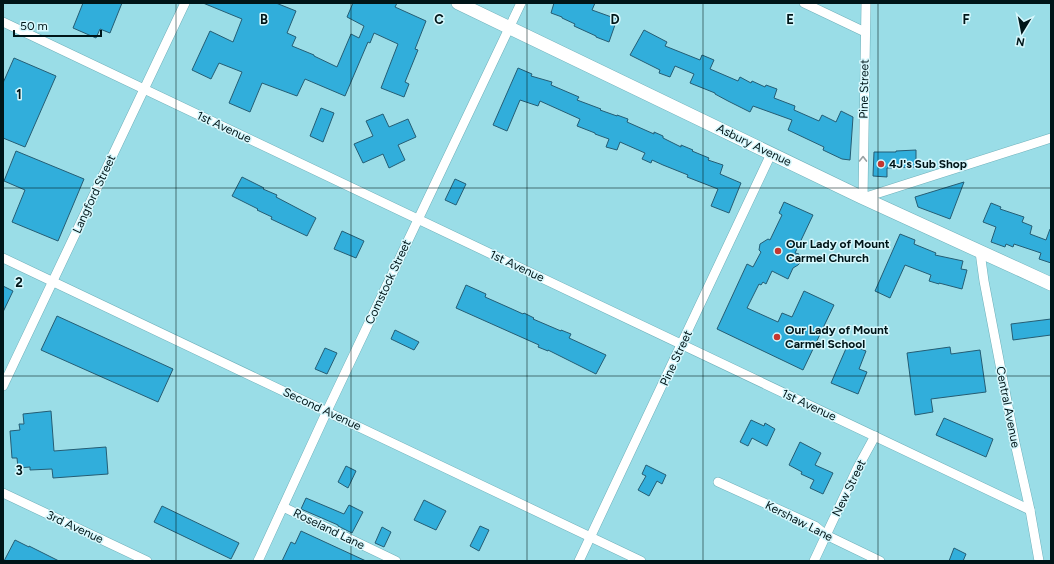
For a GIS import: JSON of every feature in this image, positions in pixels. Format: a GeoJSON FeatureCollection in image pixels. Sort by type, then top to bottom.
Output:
{"type":"FeatureCollection","features":[{"type":"Feature","properties":{"kind":"main road","name":"Asbury Avenue"},"geometry":{"type":"LineString","coordinates":[[458,3],[863,198],[1051,284]]}},
{"type":"Feature","properties":{"kind":"street","name":"Langford Street"},"geometry":{"type":"LineString","coordinates":[[3,386],[185,3]]}},
{"type":"Feature","properties":{"kind":"street","name":"Comstock Street"},"geometry":{"type":"LineString","coordinates":[[258,561],[521,3]]}},
{"type":"Feature","properties":{"kind":"street"},"geometry":{"type":"LineString","coordinates":[[804,3],[865,32]]}},
{"type":"Feature","properties":{"kind":"street","name":"Pine Street"},"geometry":{"type":"LineString","coordinates":[[863,198],[866,3]]}},
{"type":"Feature","properties":{"kind":"street","name":"1st Avenue"},"geometry":{"type":"LineString","coordinates":[[3,22],[1030,510]]}},
{"type":"Feature","properties":{"kind":"street"},"geometry":{"type":"LineString","coordinates":[[863,198],[1051,138]]}},
{"type":"Feature","properties":{"kind":"street","name":"Pine Street"},"geometry":{"type":"LineString","coordinates":[[579,561],[771,154]]}},
{"type":"Feature","properties":{"kind":"street","name":"Central Avenue"},"geometry":{"type":"LineString","coordinates":[[980,252],[984,282],[1013,435],[1030,510],[1039,561]]}},
{"type":"Feature","properties":{"kind":"street","name":"Second Avenue"},"geometry":{"type":"LineString","coordinates":[[3,258],[641,561]]}},
{"type":"Feature","properties":{"kind":"street","name":"New Street"},"geometry":{"type":"LineString","coordinates":[[814,561],[874,436]]}},
{"type":"Feature","properties":{"kind":"street","name":"Kershaw Lane"},"geometry":{"type":"LineString","coordinates":[[718,482],[815,526],[826,535],[880,561]]}},
{"type":"Feature","properties":{"kind":"street","name":"3rd Avenue"},"geometry":{"type":"LineString","coordinates":[[3,493],[147,561]]}},
{"type":"Feature","properties":{"kind":"street","name":"Roseland Lane"},"geometry":{"type":"LineString","coordinates":[[283,507],[396,561]]}},
{"type":"Feature","properties":{"kind":"building"},"geometry":{"type":"Polygon","coordinates":[[[83,3],[122,3],[110,33],[100,29],[96,38],[73,28],[83,3]]]}},
{"type":"Feature","properties":{"kind":"building"},"geometry":{"type":"Polygon","coordinates":[[[203,3],[276,3],[296,11],[287,33],[296,37],[292,46],[337,67],[351,34],[359,38],[364,26],[347,17],[353,3],[397,3],[395,7],[426,21],[415,49],[418,50],[405,82],[409,84],[404,97],[381,88],[398,44],[374,33],[370,43],[368,42],[345,96],[305,79],[297,96],[262,83],[250,112],[229,103],[242,72],[219,63],[211,79],[192,70],[210,31],[233,42],[242,19],[203,3]]]}},
{"type":"Feature","properties":{"kind":"building"},"geometry":{"type":"Polygon","coordinates":[[[554,3],[595,3],[592,10],[617,19],[609,42],[574,26],[575,24],[562,17],[551,13],[554,3]]]}},
{"type":"Feature","properties":{"kind":"building"},"geometry":{"type":"Polygon","coordinates":[[[644,30],[667,42],[665,46],[700,60],[702,55],[714,60],[710,69],[738,81],[740,77],[751,83],[752,81],[765,87],[766,85],[777,89],[774,98],[795,106],[794,110],[819,121],[822,115],[836,122],[841,111],[853,117],[850,160],[842,159],[823,150],[824,147],[788,130],[792,120],[753,106],[750,112],[715,93],[690,83],[694,74],[675,66],[670,77],[659,73],[660,70],[630,55],[644,30]]]}},
{"type":"Feature","properties":{"kind":"building"},"geometry":{"type":"Polygon","coordinates":[[[14,58],[56,76],[25,147],[3,138],[3,83],[14,58]]]}},
{"type":"Feature","properties":{"kind":"building"},"geometry":{"type":"Polygon","coordinates":[[[518,68],[532,74],[531,76],[552,82],[551,85],[579,97],[577,100],[601,109],[600,110],[628,119],[627,122],[654,134],[654,132],[663,136],[663,138],[681,147],[681,145],[709,158],[708,160],[723,165],[720,174],[741,183],[729,213],[711,206],[718,189],[687,177],[688,175],[652,160],[651,163],[642,159],[645,153],[620,142],[617,150],[606,147],[609,139],[577,126],[580,119],[540,101],[538,106],[520,100],[507,131],[493,125],[518,68]]]}},
{"type":"Feature","properties":{"kind":"building"},"geometry":{"type":"Polygon","coordinates":[[[321,108],[334,113],[323,142],[310,136],[321,108]]]}},
{"type":"Feature","properties":{"kind":"building"},"geometry":{"type":"Polygon","coordinates":[[[383,114],[389,127],[408,119],[416,137],[398,145],[405,160],[389,168],[383,154],[363,163],[354,144],[373,136],[366,121],[383,114]]]}},
{"type":"Feature","properties":{"kind":"building"},"geometry":{"type":"Polygon","coordinates":[[[916,150],[916,167],[887,168],[887,177],[873,176],[874,152],[916,150]]]}},
{"type":"Feature","properties":{"kind":"building"},"geometry":{"type":"Polygon","coordinates":[[[16,151],[84,179],[58,241],[12,222],[25,190],[4,181],[16,151]]]}},
{"type":"Feature","properties":{"kind":"building"},"geometry":{"type":"Polygon","coordinates":[[[242,177],[277,195],[276,197],[316,218],[307,236],[271,219],[272,217],[232,196],[242,177]]]}},
{"type":"Feature","properties":{"kind":"building"},"geometry":{"type":"Polygon","coordinates":[[[455,179],[466,184],[456,205],[445,200],[455,179]]]}},
{"type":"Feature","properties":{"kind":"building"},"geometry":{"type":"Polygon","coordinates":[[[964,182],[950,219],[918,207],[915,197],[964,182]]]}},
{"type":"Feature","properties":{"kind":"building"},"geometry":{"type":"Polygon","coordinates":[[[784,202],[813,215],[795,253],[799,254],[797,257],[800,263],[793,268],[788,279],[772,271],[766,284],[763,282],[761,285],[759,284],[747,308],[778,322],[782,313],[792,317],[804,291],[834,305],[803,370],[717,329],[747,264],[753,267],[761,252],[759,250],[760,244],[768,239],[770,240],[782,215],[779,213],[784,202]]]}},
{"type":"Feature","properties":{"kind":"building"},"geometry":{"type":"Polygon","coordinates":[[[991,203],[1001,207],[1000,209],[1024,217],[1022,222],[1032,226],[1030,234],[1046,240],[1050,229],[1051,230],[1051,263],[1039,259],[1041,253],[1014,244],[1013,247],[1006,244],[1005,247],[991,242],[996,227],[983,222],[991,203]]]}},
{"type":"Feature","properties":{"kind":"building"},"geometry":{"type":"Polygon","coordinates":[[[342,231],[364,241],[356,258],[334,249],[342,231]]]}},
{"type":"Feature","properties":{"kind":"building"},"geometry":{"type":"Polygon","coordinates":[[[900,234],[915,240],[914,244],[936,253],[935,255],[963,261],[961,269],[967,270],[962,289],[929,281],[931,275],[905,265],[890,298],[875,291],[900,234]]]}},
{"type":"Feature","properties":{"kind":"building"},"geometry":{"type":"Polygon","coordinates":[[[466,285],[486,294],[485,297],[523,314],[524,313],[534,318],[533,319],[571,334],[569,338],[606,355],[596,374],[548,350],[538,347],[539,345],[456,308],[466,285]]]}},
{"type":"Feature","properties":{"kind":"building"},"geometry":{"type":"Polygon","coordinates":[[[3,286],[13,291],[3,312],[3,286]]]}},
{"type":"Feature","properties":{"kind":"building"},"geometry":{"type":"Polygon","coordinates":[[[57,316],[173,369],[158,402],[41,350],[57,316]]]}},
{"type":"Feature","properties":{"kind":"building"},"geometry":{"type":"Polygon","coordinates":[[[1051,319],[1051,335],[1013,340],[1011,324],[1051,319]]]}},
{"type":"Feature","properties":{"kind":"building"},"geometry":{"type":"Polygon","coordinates":[[[395,330],[419,342],[414,350],[391,339],[395,330]]]}},
{"type":"Feature","properties":{"kind":"building"},"geometry":{"type":"Polygon","coordinates":[[[848,344],[866,351],[859,369],[867,372],[858,394],[831,383],[848,344]]]}},
{"type":"Feature","properties":{"kind":"building"},"geometry":{"type":"Polygon","coordinates":[[[950,347],[951,354],[980,350],[986,392],[931,399],[933,412],[915,415],[907,353],[950,347]]]}},
{"type":"Feature","properties":{"kind":"building"},"geometry":{"type":"Polygon","coordinates":[[[325,348],[337,353],[327,374],[315,369],[325,348]]]}},
{"type":"Feature","properties":{"kind":"building"},"geometry":{"type":"Polygon","coordinates":[[[51,411],[54,451],[106,447],[108,474],[53,478],[52,469],[30,470],[30,467],[18,468],[17,458],[12,458],[10,431],[20,430],[19,424],[24,424],[23,414],[51,411]]]}},
{"type":"Feature","properties":{"kind":"building"},"geometry":{"type":"Polygon","coordinates":[[[944,418],[993,439],[986,457],[936,435],[944,418]]]}},
{"type":"Feature","properties":{"kind":"building"},"geometry":{"type":"Polygon","coordinates":[[[751,420],[764,426],[765,423],[775,429],[767,446],[752,438],[748,446],[740,442],[751,420]]]}},
{"type":"Feature","properties":{"kind":"building"},"geometry":{"type":"Polygon","coordinates":[[[800,442],[821,453],[815,465],[833,473],[823,494],[810,488],[814,480],[801,474],[802,472],[789,465],[800,442]]]}},
{"type":"Feature","properties":{"kind":"building"},"geometry":{"type":"Polygon","coordinates":[[[646,465],[666,475],[662,484],[657,481],[649,496],[638,490],[646,476],[642,474],[646,465]]]}},
{"type":"Feature","properties":{"kind":"building"},"geometry":{"type":"Polygon","coordinates":[[[346,466],[356,471],[348,488],[338,482],[346,466]]]}},
{"type":"Feature","properties":{"kind":"building"},"geometry":{"type":"Polygon","coordinates":[[[306,498],[344,514],[349,505],[363,512],[352,533],[338,525],[301,509],[306,498]]]}},
{"type":"Feature","properties":{"kind":"building"},"geometry":{"type":"Polygon","coordinates":[[[424,500],[446,511],[436,530],[414,520],[424,500]]]}},
{"type":"Feature","properties":{"kind":"building"},"geometry":{"type":"Polygon","coordinates":[[[162,506],[239,543],[231,559],[154,522],[162,506]]]}},
{"type":"Feature","properties":{"kind":"building"},"geometry":{"type":"Polygon","coordinates":[[[480,526],[489,530],[479,551],[470,546],[480,526]]]}},
{"type":"Feature","properties":{"kind":"building"},"geometry":{"type":"Polygon","coordinates":[[[382,527],[391,532],[384,547],[375,543],[382,527]]]}},
{"type":"Feature","properties":{"kind":"building"},"geometry":{"type":"Polygon","coordinates":[[[301,531],[366,561],[282,561],[291,542],[295,544],[301,531]]]}},
{"type":"Feature","properties":{"kind":"building"},"geometry":{"type":"Polygon","coordinates":[[[15,540],[29,546],[59,561],[4,561],[15,540]]]}},
{"type":"Feature","properties":{"kind":"building"},"geometry":{"type":"Polygon","coordinates":[[[954,548],[966,554],[963,561],[949,561],[954,548]]]}},
{"type":"Feature","properties":{"kind":"place","name":"4J's Sub Shop"},"geometry":{"type":"Point","coordinates":[881,164]}},
{"type":"Feature","properties":{"kind":"place","name":"Our Lady of Mount Carmel Church"},"geometry":{"type":"Point","coordinates":[778,251]}},
{"type":"Feature","properties":{"kind":"place","name":"Our Lady of Mount Carmel School"},"geometry":{"type":"Point","coordinates":[777,337]}}]}
